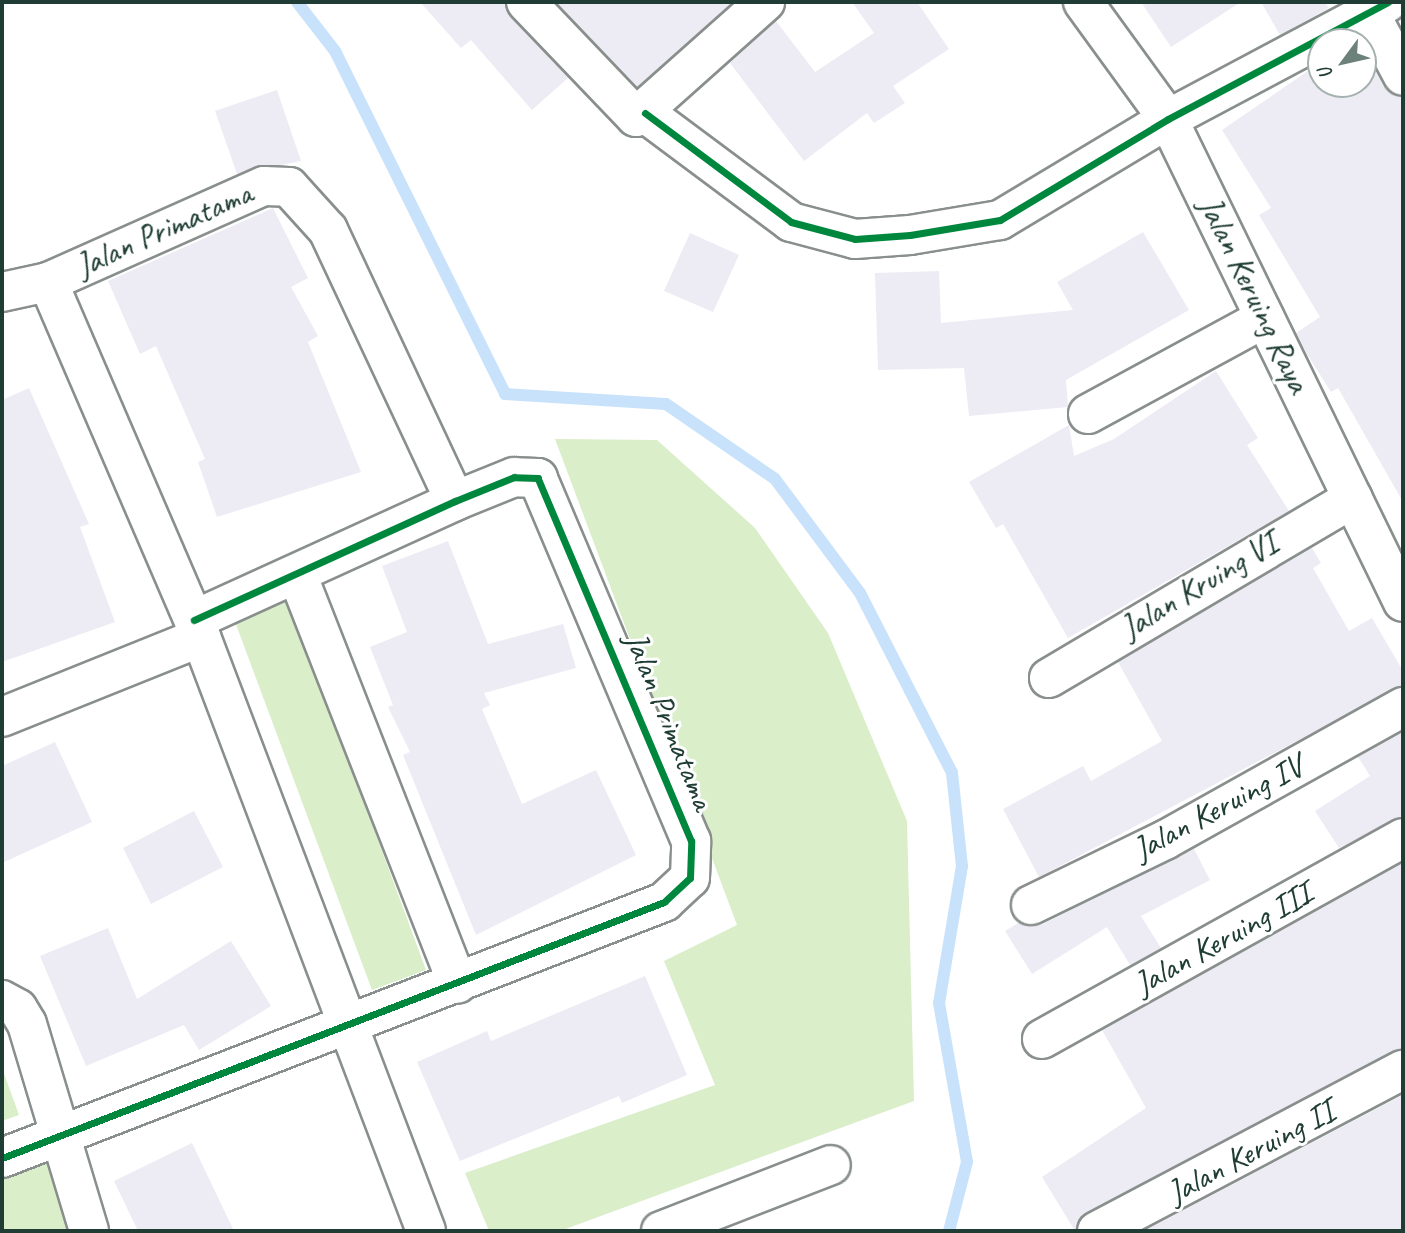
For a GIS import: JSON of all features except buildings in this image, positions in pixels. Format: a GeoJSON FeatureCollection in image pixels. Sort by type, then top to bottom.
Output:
{"type":"FeatureCollection","features":[{"type":"Feature","properties":{"kind":"street"},"geometry":{"type":"LineString","coordinates":[[526,2],[629,115],[645,113],[765,2]]}},
{"type":"Feature","properties":{"kind":"street","name":"Jalan Keruing Raya"},"geometry":{"type":"LineString","coordinates":[[1083,2],[1168,119],[1403,602]]}},
{"type":"Feature","properties":{"kind":"street"},"geometry":{"type":"LineString","coordinates":[[645,113],[791,222],[855,239],[1000,220],[1168,119],[1371,7],[1403,76]]}},
{"type":"Feature","properties":{"kind":"street","name":"Jalan Primatama"},"geometry":{"type":"LineString","coordinates":[[426,1231],[198,628],[48,282],[264,186],[289,187],[327,230],[455,501]]}},
{"type":"Feature","properties":{"kind":"street"},"geometry":{"type":"LineString","coordinates":[[2,292],[48,282]]}},
{"type":"Feature","properties":{"kind":"street"},"geometry":{"type":"LineString","coordinates":[[1088,414],[1265,318]]}},
{"type":"Feature","properties":{"kind":"street","name":"Jalan Primatama"},"geometry":{"type":"LineString","coordinates":[[2,717],[198,628],[297,574],[455,501],[526,474],[547,488],[691,841],[694,864],[680,891],[664,902],[351,1027],[2,1158]]}},
{"type":"Feature","properties":{"kind":"street","name":"Jalan Kruing VI"},"geometry":{"type":"LineString","coordinates":[[1049,678],[1353,498]]}},
{"type":"Feature","properties":{"kind":"street"},"geometry":{"type":"LineString","coordinates":[[297,574],[458,985]]}},
{"type":"Feature","properties":{"kind":"street","name":"Jalan Keruing IV"},"geometry":{"type":"LineString","coordinates":[[1031,905],[1165,840],[1403,707]]}},
{"type":"Feature","properties":{"kind":"street","name":"Jalan Keruing III"},"geometry":{"type":"LineString","coordinates":[[1042,1039],[1403,838]]}},
{"type":"Feature","properties":{"kind":"street"},"geometry":{"type":"LineString","coordinates":[[2,1000],[24,1017],[89,1231]]}},
{"type":"Feature","properties":{"kind":"street","name":"Jalan Keruing II"},"geometry":{"type":"LineString","coordinates":[[1097,1231],[1403,1070]]}},
{"type":"Feature","properties":{"kind":"street"},"geometry":{"type":"LineString","coordinates":[[662,1231],[831,1165]]}},
{"type":"Feature","properties":{"kind":"green space"},"geometry":{"type":"Polygon","coordinates":[[[555,439],[657,440],[755,528],[828,633],[907,821],[914,1101],[560,1231],[489,1231],[465,1173],[715,1085],[664,961],[737,925],[555,439]]]}},
{"type":"Feature","properties":{"kind":"green space"},"geometry":{"type":"Polygon","coordinates":[[[289,599],[426,970],[372,990],[234,619],[289,599]]]}},
{"type":"Feature","properties":{"kind":"green space"},"geometry":{"type":"Polygon","coordinates":[[[2,1068],[19,1115],[2,1121],[2,1068]]]}},
{"type":"Feature","properties":{"kind":"green space"},"geometry":{"type":"Polygon","coordinates":[[[48,1159],[71,1231],[2,1231],[2,1177],[48,1159]]]}},
{"type":"Feature","properties":{"kind":"waterway"},"geometry":{"type":"LineString","coordinates":[[297,2],[335,51],[505,394],[666,404],[775,479],[860,593],[952,773],[962,866],[939,1003],[967,1162],[949,1231]]}},
{"type":"Feature","properties":{"kind":"cycle path"},"geometry":{"type":"LineString","coordinates":[[645,113],[791,222],[855,239],[910,235],[1000,220],[1168,119],[1388,2]]}},
{"type":"Feature","properties":{"kind":"cycle path"},"geometry":{"type":"LineString","coordinates":[[2,1158],[664,902],[690,878],[691,841],[538,478],[514,477],[455,501],[194,620]]}}]}
